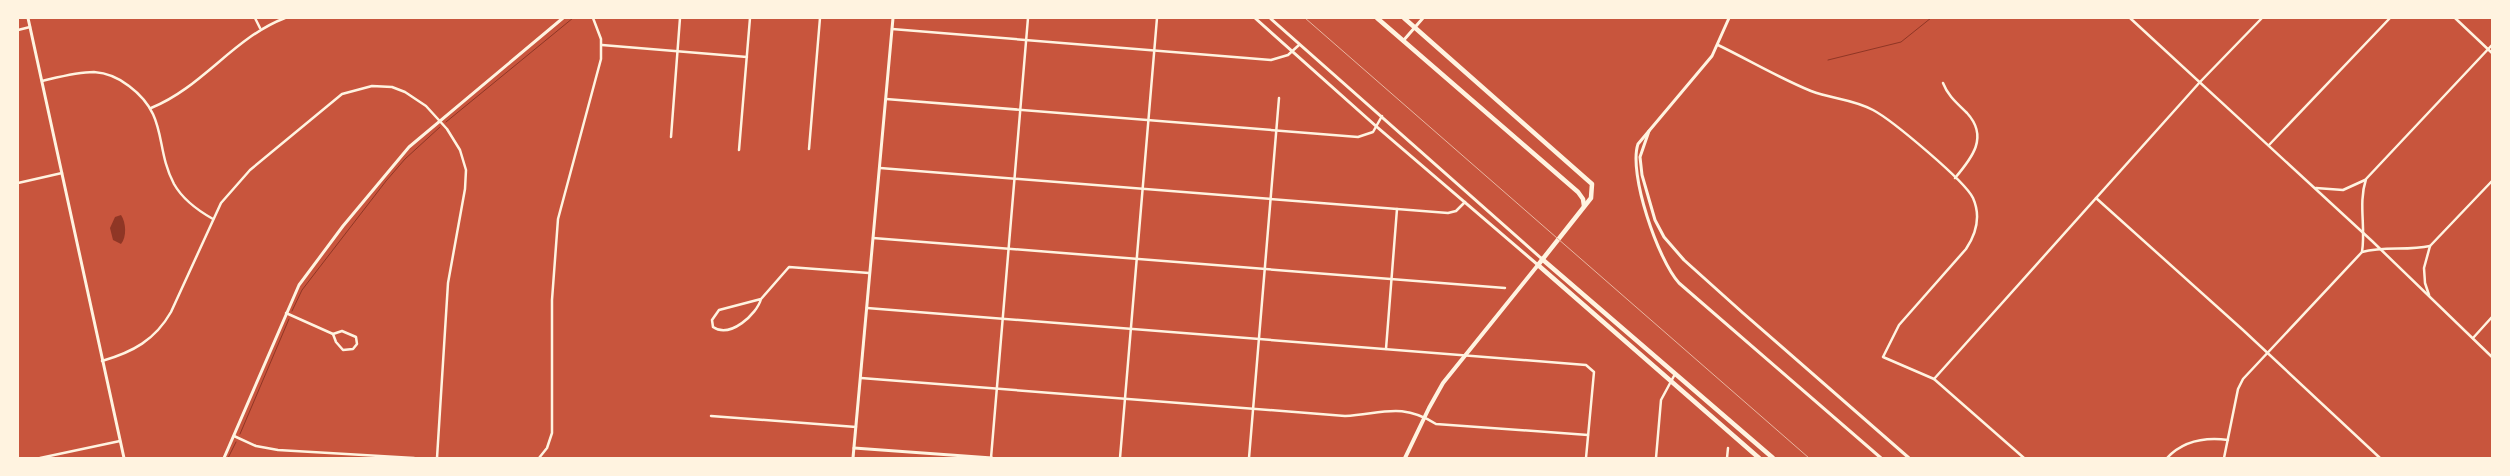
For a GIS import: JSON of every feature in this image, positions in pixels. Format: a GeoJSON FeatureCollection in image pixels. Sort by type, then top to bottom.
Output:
{"type":"FeatureCollection","features":[{"type":"Feature","properties":{"kind":"main road"},"geometry":{"type":"LineString","coordinates":[[1377,18],[1578,192],[1583,198],[1584,206]]}},
{"type":"Feature","properties":{"kind":"main road"},"geometry":{"type":"LineString","coordinates":[[1404,18],[1591,181],[1592,194],[1538,265],[1443,383],[1405,458]]}},
{"type":"Feature","properties":{"kind":"main road"},"geometry":{"type":"LineString","coordinates":[[1542,259],[1773,458]]}},
{"type":"Feature","properties":{"kind":"main road"},"geometry":{"type":"LineString","coordinates":[[1538,265],[1759,458]]}},
{"type":"Feature","properties":{"kind":"street"},"geometry":{"type":"LineString","coordinates":[[28,18],[124,458]]}},
{"type":"Feature","properties":{"kind":"street"},"geometry":{"type":"LineString","coordinates":[[255,18],[260,28]]}},
{"type":"Feature","properties":{"kind":"street"},"geometry":{"type":"LineString","coordinates":[[151,108],[190,87],[260,28],[285,18]]}},
{"type":"Feature","properties":{"kind":"street"},"geometry":{"type":"LineString","coordinates":[[224,458],[299,285],[376,184],[404,152],[440,120],[563,18]]}},
{"type":"Feature","properties":{"kind":"street"},"geometry":{"type":"LineString","coordinates":[[539,458],[547,448],[552,433],[552,300],[558,219],[562,196],[599,74],[602,44],[593,18]]}},
{"type":"Feature","properties":{"kind":"street"},"geometry":{"type":"LineString","coordinates":[[671,137],[680,18]]}},
{"type":"Feature","properties":{"kind":"street"},"geometry":{"type":"LineString","coordinates":[[739,150],[750,18]]}},
{"type":"Feature","properties":{"kind":"street"},"geometry":{"type":"LineString","coordinates":[[809,149],[820,18]]}},
{"type":"Feature","properties":{"kind":"street"},"geometry":{"type":"LineString","coordinates":[[853,458],[893,18]]}},
{"type":"Feature","properties":{"kind":"street"},"geometry":{"type":"LineString","coordinates":[[854,448],[992,458],[1028,18]]}},
{"type":"Feature","properties":{"kind":"street"},"geometry":{"type":"LineString","coordinates":[[1120,458],[1157,18]]}},
{"type":"Feature","properties":{"kind":"street"},"geometry":{"type":"LineString","coordinates":[[1254,18],[1377,127],[1538,265]]}},
{"type":"Feature","properties":{"kind":"street"},"geometry":{"type":"LineString","coordinates":[[1270,18],[1542,259]]}},
{"type":"Feature","properties":{"kind":"street"},"geometry":{"type":"LineString","coordinates":[[1403,41],[1423,18]]}},
{"type":"Feature","properties":{"kind":"street"},"geometry":{"type":"LineString","coordinates":[[1729,18],[1718,45],[1703,69],[1638,144],[1635,160],[1636,171],[1650,223],[1672,276],[1881,458]]}},
{"type":"Feature","properties":{"kind":"street"},"geometry":{"type":"LineString","coordinates":[[2130,18],[2365,234],[2492,357]]}},
{"type":"Feature","properties":{"kind":"street"},"geometry":{"type":"LineString","coordinates":[[1934,378],[2200,82],[2262,18]]}},
{"type":"Feature","properties":{"kind":"street"},"geometry":{"type":"LineString","coordinates":[[2269,145],[2390,18]]}},
{"type":"Feature","properties":{"kind":"street"},"geometry":{"type":"LineString","coordinates":[[2455,18],[2492,53]]}},
{"type":"Feature","properties":{"kind":"street"},"geometry":{"type":"LineString","coordinates":[[18,30],[30,28]]}},
{"type":"Feature","properties":{"kind":"street"},"geometry":{"type":"LineString","coordinates":[[892,29],[1271,60],[1282,58],[1299,45]]}},
{"type":"Feature","properties":{"kind":"street"},"geometry":{"type":"LineString","coordinates":[[602,44],[747,57]]}},
{"type":"Feature","properties":{"kind":"street"},"geometry":{"type":"LineString","coordinates":[[1718,45],[1812,91],[1849,100],[1871,109],[1888,120],[1968,189],[1975,204],[1977,219],[1974,235],[1966,249],[1899,325],[1883,357],[1934,378],[2024,458]]}},
{"type":"Feature","properties":{"kind":"street"},"geometry":{"type":"LineString","coordinates":[[2314,187],[2343,190],[2366,179],[2492,45]]}},
{"type":"Feature","properties":{"kind":"street"},"geometry":{"type":"LineString","coordinates":[[42,81],[82,73],[107,74],[135,90],[151,108],[159,127],[168,168],[175,184],[192,205],[213,219]]}},
{"type":"Feature","properties":{"kind":"street"},"geometry":{"type":"LineString","coordinates":[[1943,82],[1947,94],[1972,119],[1978,138],[1974,154],[1955,178]]}},
{"type":"Feature","properties":{"kind":"street"},"geometry":{"type":"LineString","coordinates":[[102,361],[137,348],[162,326],[171,312],[213,219],[229,192],[250,170],[327,105],[348,92],[372,86],[397,88],[420,101],[440,120],[460,150],[466,178],[448,284],[436,458]]}},
{"type":"Feature","properties":{"kind":"street"},"geometry":{"type":"LineString","coordinates":[[886,98],[1362,137],[1371,134],[1382,116]]}},
{"type":"Feature","properties":{"kind":"street"},"geometry":{"type":"LineString","coordinates":[[1249,458],[1269,199],[1279,98]]}},
{"type":"Feature","properties":{"kind":"street"},"geometry":{"type":"LineString","coordinates":[[1651,129],[1640,157],[1642,174],[1655,220],[1664,237],[1684,260],[1909,458]]}},
{"type":"Feature","properties":{"kind":"street"},"geometry":{"type":"LineString","coordinates":[[880,168],[1448,214],[1456,211],[1465,202]]}},
{"type":"Feature","properties":{"kind":"street"},"geometry":{"type":"LineString","coordinates":[[18,183],[62,173]]}},
{"type":"Feature","properties":{"kind":"street"},"geometry":{"type":"LineString","coordinates":[[2362,252],[2365,234],[2361,203],[2366,179]]}},
{"type":"Feature","properties":{"kind":"street"},"geometry":{"type":"LineString","coordinates":[[2429,296],[2425,283],[2424,268],[2430,246],[2492,181]]}},
{"type":"Feature","properties":{"kind":"street"},"geometry":{"type":"LineString","coordinates":[[2096,198],[2268,352],[2380,458]]}},
{"type":"Feature","properties":{"kind":"street"},"geometry":{"type":"LineString","coordinates":[[1386,349],[1397,209]]}},
{"type":"Feature","properties":{"kind":"street"},"geometry":{"type":"LineString","coordinates":[[873,238],[1505,288]]}},
{"type":"Feature","properties":{"kind":"street"},"geometry":{"type":"LineString","coordinates":[[2224,458],[2238,390],[2243,380],[2362,252],[2379,248],[2407,250],[2430,246]]}},
{"type":"Feature","properties":{"kind":"street"},"geometry":{"type":"LineString","coordinates":[[761,299],[719,310],[712,320],[713,327],[724,331],[733,328],[758,307],[761,299],[789,267],[870,273]]}},
{"type":"Feature","properties":{"kind":"street"},"geometry":{"type":"LineString","coordinates":[[867,308],[1586,365],[1592,368],[1594,374],[1586,458]]}},
{"type":"Feature","properties":{"kind":"street"},"geometry":{"type":"LineString","coordinates":[[286,313],[334,334],[342,331],[351,333],[356,337],[356,347],[350,350],[343,350],[336,342],[334,334]]}},
{"type":"Feature","properties":{"kind":"street"},"geometry":{"type":"LineString","coordinates":[[2473,338],[2492,317]]}},
{"type":"Feature","properties":{"kind":"street"},"geometry":{"type":"LineString","coordinates":[[1656,458],[1661,400],[1670,380],[1676,373]]}},
{"type":"Feature","properties":{"kind":"street"},"geometry":{"type":"LineString","coordinates":[[861,378],[1345,416],[1392,410],[1417,412],[1436,424],[1588,435]]}},
{"type":"Feature","properties":{"kind":"street"},"geometry":{"type":"LineString","coordinates":[[711,416],[856,427]]}},
{"type":"Feature","properties":{"kind":"street"},"geometry":{"type":"LineString","coordinates":[[234,436],[256,446],[278,450],[414,458]]}},
{"type":"Feature","properties":{"kind":"street"},"geometry":{"type":"LineString","coordinates":[[2167,458],[2184,444],[2216,439],[2228,440]]}},
{"type":"Feature","properties":{"kind":"street"},"geometry":{"type":"LineString","coordinates":[[40,458],[52,457],[120,441]]}},
{"type":"Feature","properties":{"kind":"street"},"geometry":{"type":"LineString","coordinates":[[1727,458],[1728,448]]}},
{"type":"Feature","properties":{"kind":"shaded area"},"geometry":{"type":"Polygon","coordinates":[[[121,215],[125,230],[121,244],[113,240],[110,228],[115,217],[121,215]]]}},
{"type":"Feature","properties":{"kind":"waterway"},"geometry":{"type":"LineString","coordinates":[[446,122],[573,18]]}},
{"type":"Feature","properties":{"kind":"waterway"},"geometry":{"type":"LineString","coordinates":[[1828,60],[1901,42],[1931,18]]}},
{"type":"Feature","properties":{"kind":"waterway"},"geometry":{"type":"LineString","coordinates":[[292,311],[302,290],[386,181],[405,159],[440,127]]}},
{"type":"Feature","properties":{"kind":"waterway"},"geometry":{"type":"LineString","coordinates":[[240,434],[289,319]]}},
{"type":"Feature","properties":{"kind":"waterway"},"geometry":{"type":"LineString","coordinates":[[228,458],[236,442]]}},
{"type":"Feature","properties":{"kind":"railway"},"geometry":{"type":"LineString","coordinates":[[1305,18],[1809,458]]}}]}
